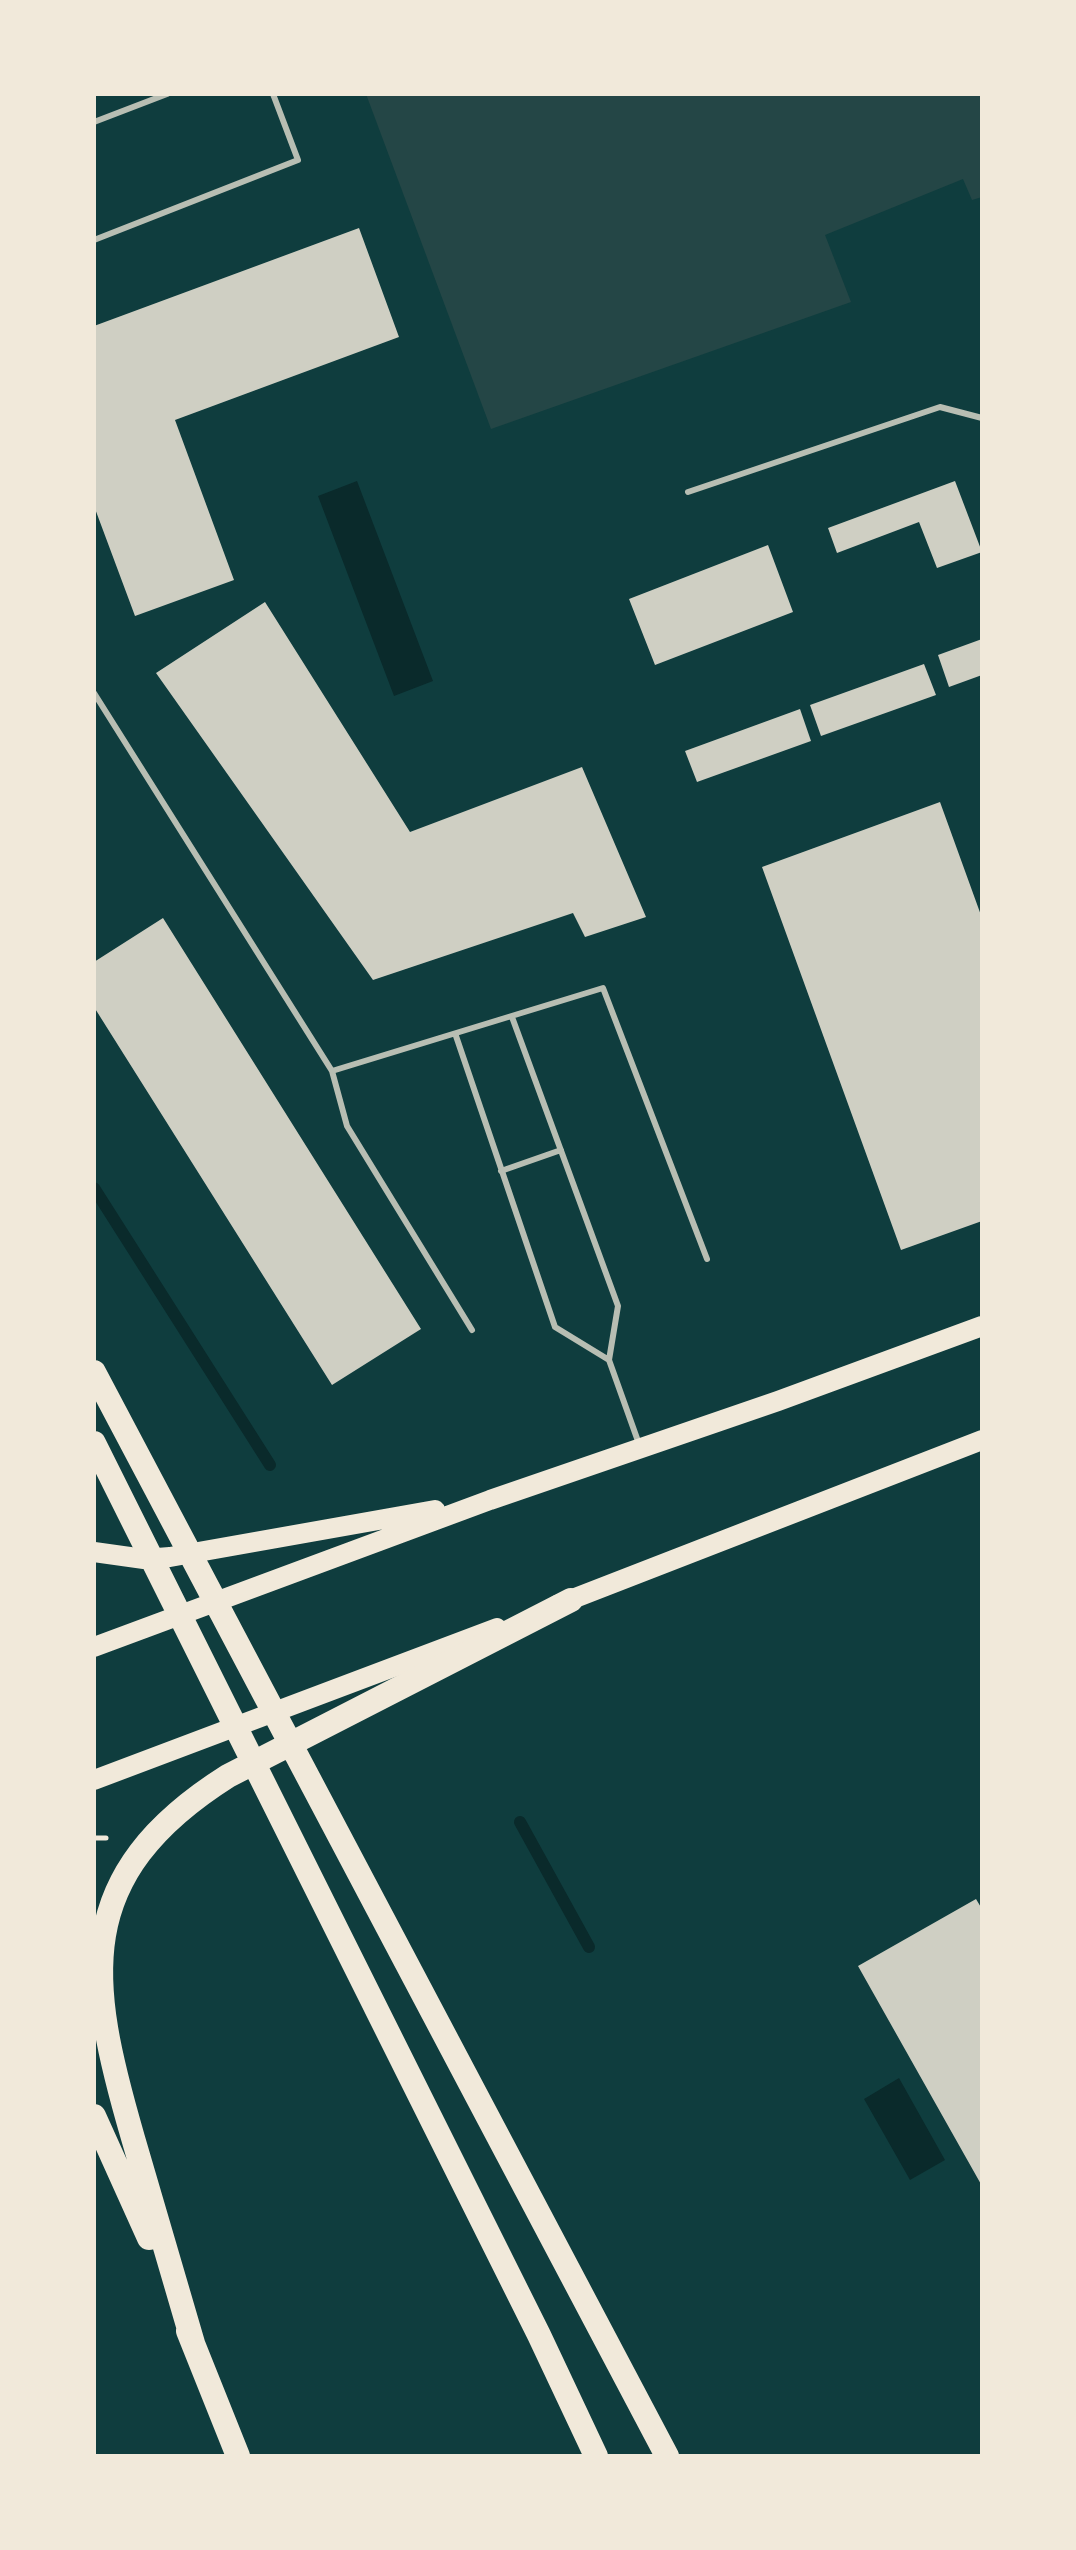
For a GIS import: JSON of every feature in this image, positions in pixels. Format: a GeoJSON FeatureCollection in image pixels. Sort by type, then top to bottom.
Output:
{"type":"FeatureCollection","features":[{"type":"Feature","properties":{"kind":"highway"},"geometry":{"type":"LineString","coordinates":[[94,1372],[667,2456]]}},
{"type":"Feature","properties":{"kind":"highway"},"geometry":{"type":"LineString","coordinates":[[94,1443],[596,2456]]}},
{"type":"Feature","properties":{"kind":"highway"},"geometry":{"type":"LineString","coordinates":[[193,2343],[114,2071],[101,2009],[98,1982],[105,1929],[126,1875],[167,1823],[200,1794],[228,1776],[571,1600]]}},
{"type":"Feature","properties":{"kind":"highway"},"geometry":{"type":"LineString","coordinates":[[94,2116],[193,2343],[238,2456]]}},
{"type":"Feature","properties":{"kind":"main road"},"geometry":{"type":"LineString","coordinates":[[94,1647],[490,1500],[982,1326]]}},
{"type":"Feature","properties":{"kind":"main road"},"geometry":{"type":"LineString","coordinates":[[94,1780],[571,1600],[982,1440]]}},
{"type":"Feature","properties":{"kind":"main road"},"geometry":{"type":"LineString","coordinates":[[94,1552],[121,1558],[170,1557],[490,1500]]}},
{"type":"Feature","properties":{"kind":"lane"},"geometry":{"type":"LineString","coordinates":[[94,122],[167,94]]}},
{"type":"Feature","properties":{"kind":"lane"},"geometry":{"type":"LineString","coordinates":[[94,240],[298,160],[273,94]]}},
{"type":"Feature","properties":{"kind":"lane"},"geometry":{"type":"LineString","coordinates":[[688,492],[940,407],[982,418]]}},
{"type":"Feature","properties":{"kind":"lane"},"geometry":{"type":"LineString","coordinates":[[94,693],[332,1071],[347,1126],[472,1330]]}},
{"type":"Feature","properties":{"kind":"lane"},"geometry":{"type":"LineString","coordinates":[[332,1071],[456,1036],[603,988],[707,1259]]}},
{"type":"Feature","properties":{"kind":"lane"},"geometry":{"type":"LineString","coordinates":[[512,1017],[618,1306],[609,1360],[641,1448]]}},
{"type":"Feature","properties":{"kind":"lane"},"geometry":{"type":"LineString","coordinates":[[456,1036],[555,1327],[609,1360]]}},
{"type":"Feature","properties":{"kind":"lane"},"geometry":{"type":"LineString","coordinates":[[501,1171],[561,1150]]}},
{"type":"Feature","properties":{"kind":"path"},"geometry":{"type":"LineString","coordinates":[[94,1838],[106,1838]]}},
{"type":"Feature","properties":{"kind":"shaded area"},"geometry":{"type":"Polygon","coordinates":[[[366,94],[982,94],[982,197],[972,200],[963,179],[825,235],[851,302],[491,429],[366,94]]]}},
{"type":"Feature","properties":{"kind":"shaded area"},"geometry":{"type":"Polygon","coordinates":[[[357,481],[433,681],[394,696],[318,496],[357,481]]]}},
{"type":"Feature","properties":{"kind":"shaded area"},"geometry":{"type":"Polygon","coordinates":[[[899,2078],[945,2160],[910,2180],[864,2099],[899,2078]]]}},
{"type":"Feature","properties":{"kind":"building"},"geometry":{"type":"Polygon","coordinates":[[[359,228],[399,337],[175,420],[234,580],[135,616],[94,506],[94,326],[359,228]]]}},
{"type":"Feature","properties":{"kind":"building"},"geometry":{"type":"Polygon","coordinates":[[[955,481],[982,552],[937,568],[919,522],[837,553],[828,528],[955,481]]]}},
{"type":"Feature","properties":{"kind":"building"},"geometry":{"type":"Polygon","coordinates":[[[768,545],[793,612],[655,665],[629,599],[768,545]]]}},
{"type":"Feature","properties":{"kind":"building"},"geometry":{"type":"Polygon","coordinates":[[[265,602],[410,832],[582,767],[646,917],[585,937],[573,913],[373,980],[156,673],[265,602]]]}},
{"type":"Feature","properties":{"kind":"building"},"geometry":{"type":"Polygon","coordinates":[[[982,639],[982,675],[949,687],[938,655],[982,639]]]}},
{"type":"Feature","properties":{"kind":"building"},"geometry":{"type":"Polygon","coordinates":[[[924,664],[936,695],[821,736],[810,705],[924,664]]]}},
{"type":"Feature","properties":{"kind":"building"},"geometry":{"type":"Polygon","coordinates":[[[800,709],[811,741],[697,782],[685,751],[800,709]]]}},
{"type":"Feature","properties":{"kind":"building"},"geometry":{"type":"Polygon","coordinates":[[[940,802],[982,918],[982,1221],[901,1250],[762,867],[940,802]]]}},
{"type":"Feature","properties":{"kind":"building"},"geometry":{"type":"Polygon","coordinates":[[[163,918],[421,1329],[332,1385],[94,1007],[94,962],[163,918]]]}},
{"type":"Feature","properties":{"kind":"building"},"geometry":{"type":"Polygon","coordinates":[[[976,1899],[982,1909],[982,2186],[858,1966],[976,1899]]]}},
{"type":"Feature","properties":{"kind":"waterway"},"geometry":{"type":"LineString","coordinates":[[94,1188],[270,1465]]}},
{"type":"Feature","properties":{"kind":"waterway"},"geometry":{"type":"LineString","coordinates":[[520,1822],[589,1947]]}}]}
